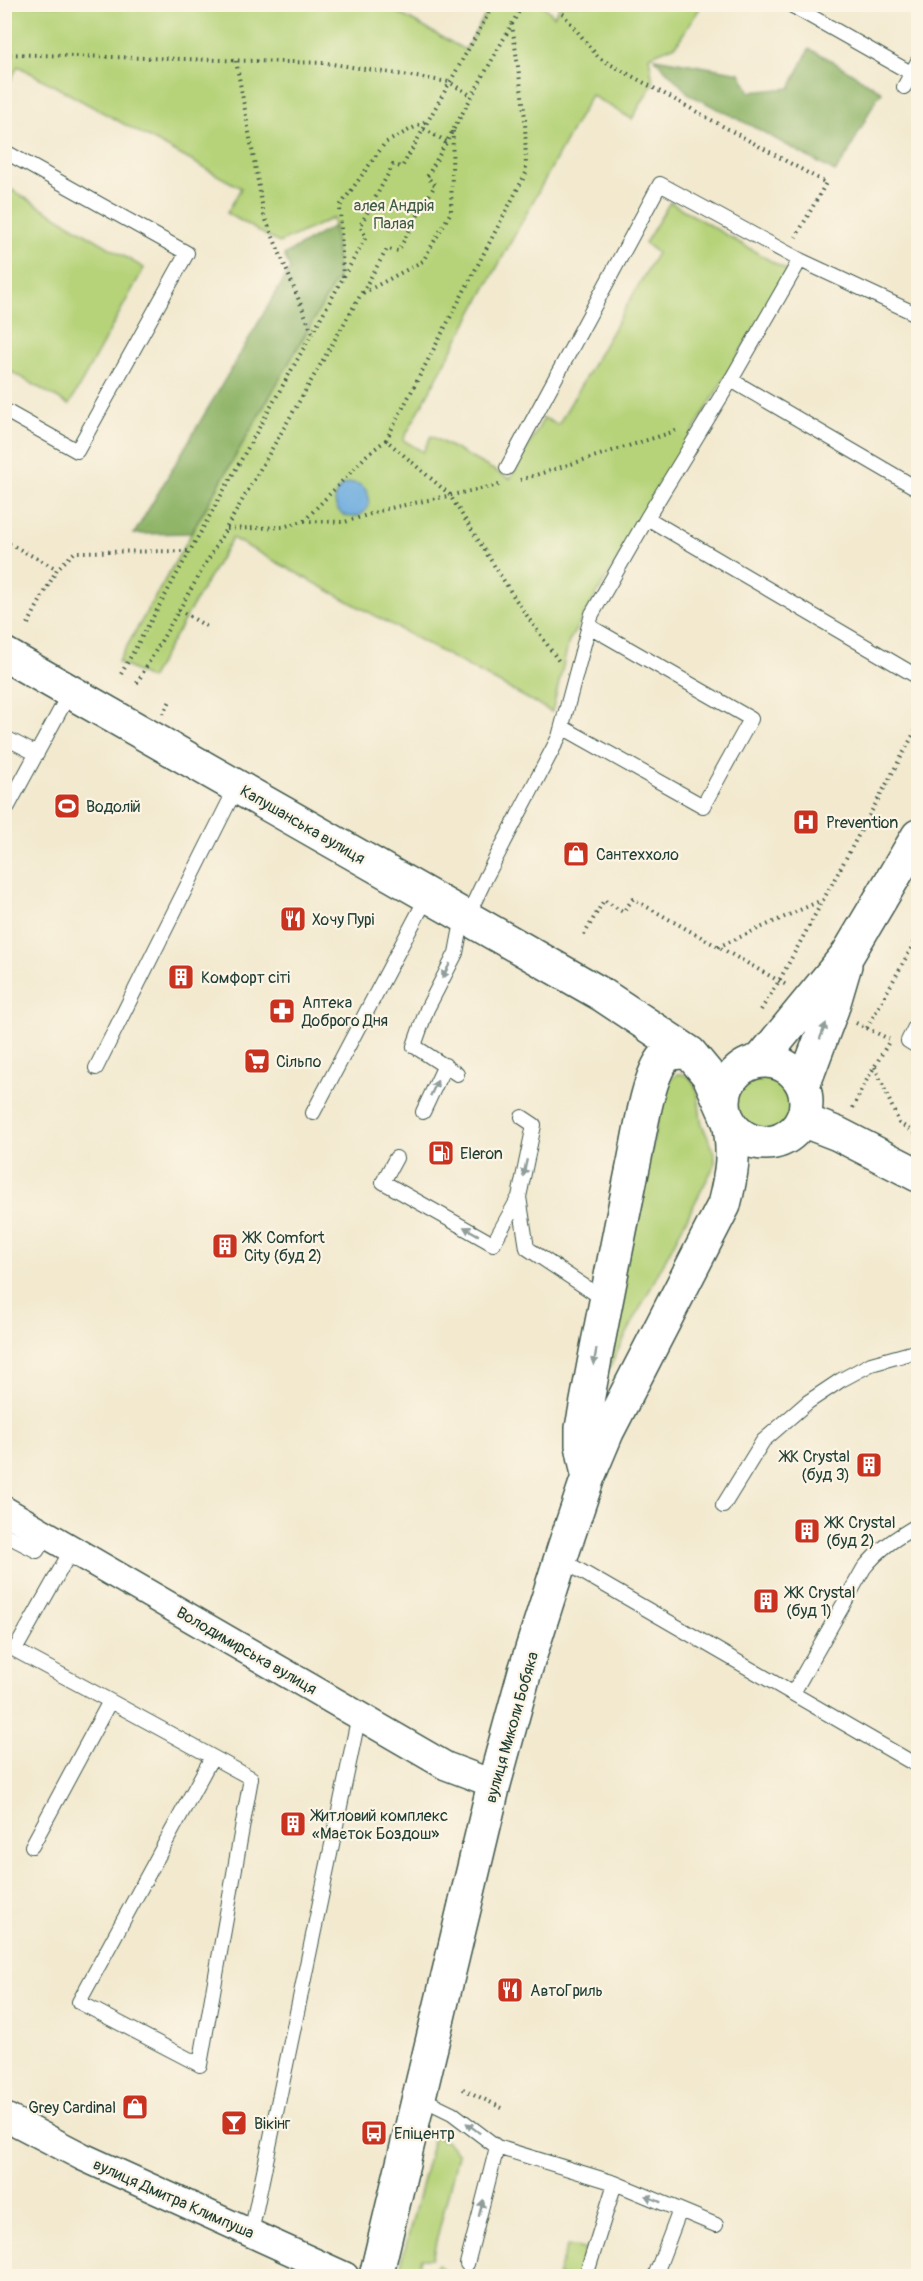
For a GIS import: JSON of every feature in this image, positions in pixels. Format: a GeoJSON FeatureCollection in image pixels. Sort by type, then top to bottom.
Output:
{"type":"FeatureCollection","features":[{"type":"Feature","properties":{"kind":"street","name":"Капушанська вулиця"},"geometry":{"type":"LineString","coordinates":[[4,654],[600,994],[690,1053],[709,1077],[727,1115]]}},
{"type":"Feature","properties":{"kind":"street"},"geometry":{"type":"LineString","coordinates":[[848,954],[832,1010],[803,1086],[805,1108],[795,1128],[776,1142],[763,1143],[749,1140],[737,1132],[727,1115],[724,1096],[734,1075],[742,1067],[760,1060],[848,954],[918,836]]}},
{"type":"Feature","properties":{"kind":"street","name":"Капушанська вулиця"},"geometry":{"type":"LineString","coordinates":[[600,994],[714,1049],[760,1060]]}},
{"type":"Feature","properties":{"kind":"street"},"geometry":{"type":"LineString","coordinates":[[600,994],[637,1032],[645,1046],[654,1076]]}},
{"type":"Feature","properties":{"kind":"street"},"geometry":{"type":"LineString","coordinates":[[588,1477],[582,1445],[582,1428],[605,1300],[654,1076],[665,1056],[676,1052],[690,1053]]}},
{"type":"Feature","properties":{"kind":"street"},"geometry":{"type":"LineString","coordinates":[[760,1060],[786,1067],[796,1075],[803,1086]]}},
{"type":"Feature","properties":{"kind":"street","name":"вулиця Миколи Бобяка"},"geometry":{"type":"LineString","coordinates":[[376,2277],[494,1784],[525,1671],[588,1477],[607,1432],[724,1205],[734,1148],[727,1115]]}},
{"type":"Feature","properties":{"kind":"street"},"geometry":{"type":"LineString","coordinates":[[795,1128],[838,1134],[918,1175]]}},
{"type":"Feature","properties":{"kind":"street","name":"вулиця Миколи Бобяка"},"geometry":{"type":"LineString","coordinates":[[724,1205],[795,1128]]}},
{"type":"Feature","properties":{"kind":"street","name":"Володимирська вулиця"},"geometry":{"type":"LineString","coordinates":[[4,1510],[446,1766],[494,1784]]}},
{"type":"Feature","properties":{"kind":"street","name":"вулиця Дмитра Климпуша"},"geometry":{"type":"LineString","coordinates":[[4,2116],[83,2157],[345,2277]]}},
{"type":"Feature","properties":{"kind":"lane"},"geometry":{"type":"LineString","coordinates":[[789,4],[915,67],[904,87]]}},
{"type":"Feature","properties":{"kind":"lane"},"geometry":{"type":"LineString","coordinates":[[4,150],[187,253],[77,451],[4,410]]}},
{"type":"Feature","properties":{"kind":"lane"},"geometry":{"type":"LineString","coordinates":[[507,468],[660,184],[793,256],[914,313],[918,312]]}},
{"type":"Feature","properties":{"kind":"lane"},"geometry":{"type":"LineString","coordinates":[[458,1074],[414,1046],[426,1010],[456,953],[460,932],[486,877],[560,737],[592,614],[646,518],[731,380],[793,256]]}},
{"type":"Feature","properties":{"kind":"lane"},"geometry":{"type":"LineString","coordinates":[[731,380],[918,489]]}},
{"type":"Feature","properties":{"kind":"lane"},"geometry":{"type":"LineString","coordinates":[[646,518],[918,677]]}},
{"type":"Feature","properties":{"kind":"lane"},"geometry":{"type":"LineString","coordinates":[[562,727],[703,806],[751,719],[590,626]]}},
{"type":"Feature","properties":{"kind":"lane"},"geometry":{"type":"LineString","coordinates":[[6,810],[70,692]]}},
{"type":"Feature","properties":{"kind":"lane"},"geometry":{"type":"LineString","coordinates":[[4,737],[37,754]]}},
{"type":"Feature","properties":{"kind":"lane"},"geometry":{"type":"LineString","coordinates":[[96,1068],[237,786]]}},
{"type":"Feature","properties":{"kind":"lane"},"geometry":{"type":"LineString","coordinates":[[314,1113],[428,895]]}},
{"type":"Feature","properties":{"kind":"lane"},"geometry":{"type":"LineString","coordinates":[[913,1044],[918,1021]]}},
{"type":"Feature","properties":{"kind":"lane"},"geometry":{"type":"LineString","coordinates":[[423,1112],[445,1065]]}},
{"type":"Feature","properties":{"kind":"lane"},"geometry":{"type":"LineString","coordinates":[[396,1158],[383,1182],[493,1244],[519,1197],[534,1125],[522,1116]]}},
{"type":"Feature","properties":{"kind":"lane"},"geometry":{"type":"LineString","coordinates":[[519,1197],[527,1248],[605,1300]]}},
{"type":"Feature","properties":{"kind":"lane"},"geometry":{"type":"LineString","coordinates":[[723,1506],[763,1441],[808,1402],[871,1364],[918,1351]]}},
{"type":"Feature","properties":{"kind":"lane"},"geometry":{"type":"LineString","coordinates":[[793,1693],[864,1568],[877,1552],[893,1539],[918,1525]]}},
{"type":"Feature","properties":{"kind":"lane"},"geometry":{"type":"LineString","coordinates":[[4,1534],[37,1551],[47,1534]]}},
{"type":"Feature","properties":{"kind":"lane"},"geometry":{"type":"LineString","coordinates":[[72,1549],[15,1650],[251,1778],[200,2065],[79,2002],[212,1757]]}},
{"type":"Feature","properties":{"kind":"lane"},"geometry":{"type":"LineString","coordinates":[[560,1559],[918,1766]]}},
{"type":"Feature","properties":{"kind":"lane"},"geometry":{"type":"LineString","coordinates":[[32,1846],[110,1701]]}},
{"type":"Feature","properties":{"kind":"lane"},"geometry":{"type":"LineString","coordinates":[[251,2233],[359,1715]]}},
{"type":"Feature","properties":{"kind":"lane"},"geometry":{"type":"LineString","coordinates":[[418,2097],[452,2113],[497,2146],[615,2183],[716,2225]]}},
{"type":"Feature","properties":{"kind":"lane"},"geometry":{"type":"LineString","coordinates":[[467,2264],[497,2146]]}},
{"type":"Feature","properties":{"kind":"lane"},"geometry":{"type":"LineString","coordinates":[[586,2277],[615,2183]]}},
{"type":"Feature","properties":{"kind":"lane"},"geometry":{"type":"LineString","coordinates":[[655,2277],[680,2210]]}},
{"type":"Feature","properties":{"kind":"path"},"geometry":{"type":"LineString","coordinates":[[121,674],[366,237],[360,226],[393,165],[402,167],[494,4]]}},
{"type":"Feature","properties":{"kind":"path"},"geometry":{"type":"LineString","coordinates":[[506,4],[520,11]]}},
{"type":"Feature","properties":{"kind":"path"},"geometry":{"type":"LineString","coordinates":[[137,683],[387,249],[398,251],[435,185],[427,177],[523,4]]}},
{"type":"Feature","properties":{"kind":"path"},"geometry":{"type":"LineString","coordinates":[[555,4],[600,58],[825,183],[793,256]]}},
{"type":"Feature","properties":{"kind":"path"},"geometry":{"type":"LineString","coordinates":[[303,521],[367,455],[386,440],[526,173],[525,117],[513,24]]}},
{"type":"Feature","properties":{"kind":"path"},"geometry":{"type":"LineString","coordinates":[[4,54],[326,63],[450,82],[472,96]]}},
{"type":"Feature","properties":{"kind":"path"},"geometry":{"type":"LineString","coordinates":[[236,61],[264,215],[313,333]]}},
{"type":"Feature","properties":{"kind":"path"},"geometry":{"type":"LineString","coordinates":[[343,278],[340,206],[385,143],[428,120]]}},
{"type":"Feature","properties":{"kind":"path"},"geometry":{"type":"LineString","coordinates":[[423,129],[447,142]]}},
{"type":"Feature","properties":{"kind":"path"},"geometry":{"type":"LineString","coordinates":[[362,293],[423,261],[451,212],[453,130]]}},
{"type":"Feature","properties":{"kind":"path"},"geometry":{"type":"LineString","coordinates":[[513,482],[706,421]]}},
{"type":"Feature","properties":{"kind":"path"},"geometry":{"type":"LineString","coordinates":[[386,440],[449,494],[516,600],[574,683]]}},
{"type":"Feature","properties":{"kind":"path"},"geometry":{"type":"LineString","coordinates":[[226,529],[283,527],[303,521],[345,522],[386,509],[502,484]]}},
{"type":"Feature","properties":{"kind":"path"},"geometry":{"type":"LineString","coordinates":[[4,541],[57,569]]}},
{"type":"Feature","properties":{"kind":"path"},"geometry":{"type":"LineString","coordinates":[[4,554],[10,544]]}},
{"type":"Feature","properties":{"kind":"path"},"geometry":{"type":"LineString","coordinates":[[28,624],[57,569],[75,552],[190,551]]}},
{"type":"Feature","properties":{"kind":"path"},"geometry":{"type":"LineString","coordinates":[[179,610],[206,626]]}},
{"type":"Feature","properties":{"kind":"path"},"geometry":{"type":"LineString","coordinates":[[762,1010],[780,981],[918,726]]}},
{"type":"Feature","properties":{"kind":"path"},"geometry":{"type":"LineString","coordinates":[[584,935],[604,900],[623,912],[633,899],[780,981]]}},
{"type":"Feature","properties":{"kind":"path"},"geometry":{"type":"LineString","coordinates":[[718,947],[823,899]]}},
{"type":"Feature","properties":{"kind":"path"},"geometry":{"type":"LineString","coordinates":[[867,1028],[918,936]]}},
{"type":"Feature","properties":{"kind":"path"},"geometry":{"type":"LineString","coordinates":[[846,1018],[890,1039],[913,1044]]}},
{"type":"Feature","properties":{"kind":"path"},"geometry":{"type":"LineString","coordinates":[[853,1108],[890,1039]]}},
{"type":"Feature","properties":{"kind":"path"},"geometry":{"type":"LineString","coordinates":[[875,1066],[899,1123],[918,1135]]}},
{"type":"Feature","properties":{"kind":"path"},"geometry":{"type":"LineString","coordinates":[[463,2089],[502,2108]]}},
{"type":"Feature","properties":{"kind":"green space","name":"алея Андрія Палая"},"geometry":{"type":"Polygon","coordinates":[[[5,5],[384,5],[465,50],[491,5],[543,5],[554,16],[561,5],[702,5],[676,45],[649,56],[653,83],[632,119],[591,95],[403,440],[423,452],[431,436],[510,479],[544,418],[558,425],[657,253],[645,243],[670,202],[788,271],[569,641],[552,712],[232,538],[150,679],[118,662],[338,277],[333,218],[279,243],[227,213],[241,188],[18,66],[5,91],[5,5]]]}},
{"type":"Feature","properties":{"kind":"green space"},"geometry":{"type":"Polygon","coordinates":[[[809,49],[882,92],[835,172],[758,129],[690,95],[654,58],[740,73],[750,92],[790,88],[809,49]]]}},
{"type":"Feature","properties":{"kind":"green space"},"geometry":{"type":"Polygon","coordinates":[[[5,186],[144,268],[69,405],[5,368],[5,186]]]}},
{"type":"Feature","properties":{"kind":"green space"},"geometry":{"type":"Polygon","coordinates":[[[334,226],[338,277],[191,533],[134,534],[290,269],[284,255],[334,226]]]}},
{"type":"Feature","properties":{"kind":"green space"},"geometry":{"type":"Polygon","coordinates":[[[765,1070],[777,1072],[788,1079],[795,1090],[797,1102],[795,1114],[788,1125],[777,1132],[765,1134],[753,1132],[742,1125],[735,1114],[733,1102],[735,1090],[742,1079],[753,1072],[765,1070]]]}},
{"type":"Feature","properties":{"kind":"green space"},"geometry":{"type":"Polygon","coordinates":[[[677,1074],[688,1076],[696,1087],[702,1124],[713,1148],[715,1164],[608,1370],[611,1320],[667,1082],[677,1074]]]}},
{"type":"Feature","properties":{"kind":"green space"},"geometry":{"type":"Polygon","coordinates":[[[434,2136],[447,2142],[458,2154],[432,2258],[421,2258],[418,2271],[431,2273],[437,2264],[443,2269],[441,2276],[398,2276],[434,2136]]]}},
{"type":"Feature","properties":{"kind":"green space"},"geometry":{"type":"Polygon","coordinates":[[[567,2246],[585,2249],[578,2276],[557,2276],[567,2246]]]}},
{"type":"Feature","properties":{"kind":"water"},"geometry":{"type":"Polygon","coordinates":[[[352,483],[364,488],[369,500],[364,512],[352,517],[340,512],[335,500],[340,488],[352,483]]]}},
{"type":"Feature","properties":{"kind":"place","name":"Водолій"},"geometry":{"type":"Point","coordinates":[67,806]}},
{"type":"Feature","properties":{"kind":"place","name":"Prevention"},"geometry":{"type":"Point","coordinates":[806,822]}},
{"type":"Feature","properties":{"kind":"place","name":"Сантеххоло"},"geometry":{"type":"Point","coordinates":[576,854]}},
{"type":"Feature","properties":{"kind":"place","name":"Хочу Пурі"},"geometry":{"type":"Point","coordinates":[293,919]}},
{"type":"Feature","properties":{"kind":"place","name":"Комфорт сіті"},"geometry":{"type":"Point","coordinates":[181,977]}},
{"type":"Feature","properties":{"kind":"place","name":"Аптека Доброго Дня"},"geometry":{"type":"Point","coordinates":[282,1011]}},
{"type":"Feature","properties":{"kind":"place","name":"Сільпо"},"geometry":{"type":"Point","coordinates":[257,1061]}},
{"type":"Feature","properties":{"kind":"place","name":"Eleron"},"geometry":{"type":"Point","coordinates":[441,1153]}},
{"type":"Feature","properties":{"kind":"place","name":"ЖК Comfort City (буд 2)"},"geometry":{"type":"Point","coordinates":[225,1246]}},
{"type":"Feature","properties":{"kind":"place","name":"ЖК Crystal (буд 3)"},"geometry":{"type":"Point","coordinates":[869,1465]}},
{"type":"Feature","properties":{"kind":"place","name":"ЖК Crystal (буд 2)"},"geometry":{"type":"Point","coordinates":[807,1531]}},
{"type":"Feature","properties":{"kind":"place","name":"ЖК Crystal (буд 1)"},"geometry":{"type":"Point","coordinates":[766,1601]}},
{"type":"Feature","properties":{"kind":"place","name":"Житловий комплекс «Маєток Боздош»"},"geometry":{"type":"Point","coordinates":[293,1824]}},
{"type":"Feature","properties":{"kind":"place","name":"АвтоГриль"},"geometry":{"type":"Point","coordinates":[510,1990]}},
{"type":"Feature","properties":{"kind":"place","name":"Grey Cardinal"},"geometry":{"type":"Point","coordinates":[135,2107]}},
{"type":"Feature","properties":{"kind":"place","name":"Вікінг"},"geometry":{"type":"Point","coordinates":[234,2123]}},
{"type":"Feature","properties":{"kind":"place","name":"Епіцентр"},"geometry":{"type":"Point","coordinates":[374,2133]}}]}
